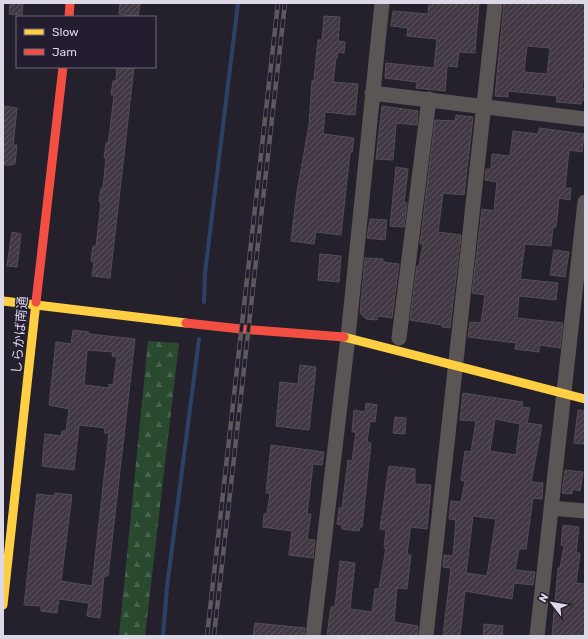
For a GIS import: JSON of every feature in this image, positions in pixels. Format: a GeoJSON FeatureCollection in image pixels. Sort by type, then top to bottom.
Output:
{"type":"FeatureCollection","features":[{"type":"Feature","properties":{"kind":"street"},"geometry":{"type":"LineString","coordinates":[[69,16],[70,3]]}},
{"type":"Feature","properties":{"kind":"street"},"geometry":{"type":"LineString","coordinates":[[313,636],[348,328],[382,3]]}},
{"type":"Feature","properties":{"kind":"street"},"geometry":{"type":"LineString","coordinates":[[426,636],[495,3]]}},
{"type":"Feature","properties":{"kind":"street","name":"しらかば南通"},"geometry":{"type":"LineString","coordinates":[[3,605],[36,304],[33,291],[63,68]]}},
{"type":"Feature","properties":{"kind":"street"},"geometry":{"type":"LineString","coordinates":[[372,93],[585,118]]}},
{"type":"Feature","properties":{"kind":"street"},"geometry":{"type":"LineString","coordinates":[[399,338],[429,99]]}},
{"type":"Feature","properties":{"kind":"street"},"geometry":{"type":"LineString","coordinates":[[537,636],[585,202]]}},
{"type":"Feature","properties":{"kind":"street"},"geometry":{"type":"LineString","coordinates":[[33,291],[50,293]]}},
{"type":"Feature","properties":{"kind":"street"},"geometry":{"type":"LineString","coordinates":[[3,301],[241,329],[348,328],[564,383],[585,399]]}},
{"type":"Feature","properties":{"kind":"street"},"geometry":{"type":"LineString","coordinates":[[551,508],[585,511]]}},
{"type":"Feature","properties":{"kind":"green space"},"geometry":{"type":"Polygon","coordinates":[[[148,341],[179,343],[145,636],[119,636],[148,341]]]}},
{"type":"Feature","properties":{"kind":"building"},"geometry":{"type":"Polygon","coordinates":[[[10,3],[23,3],[22,15],[9,14],[10,3]]]}},
{"type":"Feature","properties":{"kind":"building"},"geometry":{"type":"Polygon","coordinates":[[[120,3],[140,4],[138,16],[119,14],[120,3]]]}},
{"type":"Feature","properties":{"kind":"building"},"geometry":{"type":"Polygon","coordinates":[[[429,3],[479,3],[475,53],[459,52],[457,67],[447,66],[445,91],[416,88],[417,82],[385,78],[386,63],[434,68],[437,39],[407,36],[408,28],[391,26],[393,11],[428,14],[429,3]]]}},
{"type":"Feature","properties":{"kind":"building"},"geometry":{"type":"Polygon","coordinates":[[[504,3],[585,3],[585,65],[582,89],[585,89],[585,100],[582,100],[581,104],[556,102],[557,96],[508,91],[508,97],[495,96],[504,3]],[[527,46],[524,72],[547,74],[550,48],[527,46]]]}},
{"type":"Feature","properties":{"kind":"building"},"geometry":{"type":"Polygon","coordinates":[[[324,16],[340,17],[338,41],[345,42],[344,53],[338,52],[336,58],[333,82],[358,84],[355,115],[325,112],[323,134],[354,138],[352,152],[350,152],[341,235],[316,232],[314,244],[291,241],[297,192],[309,125],[312,81],[314,81],[318,40],[322,40],[324,16]]]}},
{"type":"Feature","properties":{"kind":"building"},"geometry":{"type":"Polygon","coordinates":[[[117,68],[134,68],[110,278],[92,276],[94,262],[91,261],[93,246],[96,246],[101,202],[99,202],[101,188],[103,188],[106,158],[104,158],[110,130],[114,95],[111,95],[113,81],[116,81],[117,68]]]}},
{"type":"Feature","properties":{"kind":"building"},"geometry":{"type":"Polygon","coordinates":[[[3,106],[17,108],[13,145],[17,145],[15,164],[10,165],[3,165],[3,106]]]}},
{"type":"Feature","properties":{"kind":"building"},"geometry":{"type":"Polygon","coordinates":[[[382,106],[418,111],[417,125],[397,123],[393,160],[376,159],[382,106]]]}},
{"type":"Feature","properties":{"kind":"building"},"geometry":{"type":"Polygon","coordinates":[[[456,115],[473,117],[464,195],[443,193],[438,232],[461,235],[450,328],[442,327],[442,325],[410,320],[417,266],[419,266],[423,244],[420,244],[435,120],[455,121],[456,115]]]}},
{"type":"Feature","properties":{"kind":"building"},"geometry":{"type":"Polygon","coordinates":[[[539,128],[584,134],[582,152],[569,150],[565,188],[571,188],[570,200],[559,198],[556,227],[553,227],[551,246],[525,244],[520,279],[558,283],[556,300],[519,296],[517,318],[563,323],[560,348],[540,345],[539,352],[515,349],[516,343],[468,337],[470,322],[481,323],[485,295],[472,293],[482,209],[494,211],[497,182],[485,180],[486,169],[491,169],[492,154],[510,156],[513,131],[538,134],[539,128]]]}},
{"type":"Feature","properties":{"kind":"building"},"geometry":{"type":"Polygon","coordinates":[[[396,167],[408,169],[404,203],[407,203],[404,227],[390,226],[396,167]]]}},
{"type":"Feature","properties":{"kind":"building"},"geometry":{"type":"Polygon","coordinates":[[[370,219],[387,220],[385,240],[367,238],[370,219]]]}},
{"type":"Feature","properties":{"kind":"building"},"geometry":{"type":"Polygon","coordinates":[[[12,232],[21,234],[17,267],[7,266],[12,232]]]}},
{"type":"Feature","properties":{"kind":"building"},"geometry":{"type":"Polygon","coordinates":[[[554,250],[569,252],[565,277],[550,275],[554,250]]]}},
{"type":"Feature","properties":{"kind":"building"},"geometry":{"type":"Polygon","coordinates":[[[320,254],[341,256],[339,282],[318,280],[320,254]]]}},
{"type":"Feature","properties":{"kind":"building"},"geometry":{"type":"Polygon","coordinates":[[[365,258],[383,259],[383,262],[399,264],[392,318],[378,316],[377,320],[366,319],[360,313],[365,258]]]}},
{"type":"Feature","properties":{"kind":"building"},"geometry":{"type":"Polygon","coordinates":[[[73,330],[89,332],[89,334],[135,339],[108,576],[104,576],[100,618],[87,616],[89,603],[59,599],[57,613],[41,611],[41,606],[24,605],[37,494],[54,496],[55,493],[72,495],[61,581],[92,586],[109,433],[104,433],[105,428],[79,425],[74,470],[42,466],[45,434],[61,436],[62,431],[66,431],[69,409],[49,405],[56,342],[71,344],[73,330]],[[87,350],[84,385],[109,388],[109,384],[113,385],[117,357],[112,356],[113,352],[87,350]]]}},
{"type":"Feature","properties":{"kind":"building"},"geometry":{"type":"Polygon","coordinates":[[[300,365],[316,367],[309,430],[276,426],[280,382],[298,384],[300,365]]]}},
{"type":"Feature","properties":{"kind":"building"},"geometry":{"type":"Polygon","coordinates":[[[463,393],[523,402],[522,407],[530,408],[527,423],[542,425],[531,482],[543,483],[542,499],[533,498],[526,549],[519,549],[515,570],[535,572],[533,585],[514,583],[512,599],[465,591],[460,636],[443,636],[451,568],[443,567],[444,555],[453,556],[456,520],[449,519],[451,501],[461,502],[465,481],[461,480],[465,451],[471,452],[476,421],[460,420],[463,393]],[[495,419],[490,451],[516,455],[520,424],[495,419]],[[473,516],[466,573],[487,576],[496,519],[473,516]]]}},
{"type":"Feature","properties":{"kind":"building"},"geometry":{"type":"Polygon","coordinates":[[[366,403],[377,405],[375,422],[370,421],[367,442],[371,443],[362,527],[360,527],[359,531],[342,529],[342,525],[337,524],[339,508],[342,508],[348,460],[352,461],[356,432],[352,432],[354,410],[365,412],[366,403]]]}},
{"type":"Feature","properties":{"kind":"building"},"geometry":{"type":"Polygon","coordinates":[[[578,410],[585,411],[585,444],[574,443],[578,410]]]}},
{"type":"Feature","properties":{"kind":"building"},"geometry":{"type":"Polygon","coordinates":[[[395,417],[406,418],[405,434],[393,433],[395,417]]]}},
{"type":"Feature","properties":{"kind":"building"},"geometry":{"type":"Polygon","coordinates":[[[271,445],[324,452],[322,465],[313,464],[307,514],[311,514],[307,539],[315,540],[313,558],[289,555],[292,531],[263,527],[264,514],[267,514],[270,493],[266,493],[271,445]]]}},
{"type":"Feature","properties":{"kind":"building"},"geometry":{"type":"Polygon","coordinates":[[[389,466],[415,469],[415,484],[431,485],[427,529],[411,527],[407,555],[411,555],[407,589],[397,588],[394,622],[418,626],[417,636],[327,636],[331,607],[335,607],[340,561],[355,563],[350,609],[372,612],[375,589],[379,589],[386,548],[384,548],[386,530],[380,529],[389,466]]]}},
{"type":"Feature","properties":{"kind":"building"},"geometry":{"type":"Polygon","coordinates":[[[565,470],[583,472],[580,491],[573,489],[572,494],[562,493],[565,470]]]}},
{"type":"Feature","properties":{"kind":"building"},"geometry":{"type":"Polygon","coordinates":[[[563,525],[579,527],[576,553],[580,553],[576,583],[585,584],[585,635],[552,636],[558,568],[560,568],[564,546],[561,545],[563,525]]]}},
{"type":"Feature","properties":{"kind":"building"},"geometry":{"type":"Polygon","coordinates":[[[255,623],[305,628],[304,636],[253,636],[255,623]]]}},
{"type":"Feature","properties":{"kind":"building"},"geometry":{"type":"Polygon","coordinates":[[[484,624],[503,626],[502,636],[483,636],[484,624]]]}},
{"type":"Feature","properties":{"kind":"waterway"},"geometry":{"type":"LineString","coordinates":[[204,302],[205,273],[238,3]]}},
{"type":"Feature","properties":{"kind":"waterway"},"geometry":{"type":"LineString","coordinates":[[163,636],[167,587],[199,339]]}},
{"type":"Feature","properties":{"kind":"railway"},"geometry":{"type":"LineString","coordinates":[[207,636],[278,3]]}},
{"type":"Feature","properties":{"kind":"railway"},"geometry":{"type":"LineString","coordinates":[[214,636],[285,3]]}},
{"type":"Feature","properties":{"kind":"traffic: slow"},"geometry":{"type":"LineString","coordinates":[[3,301],[186,323]]}},
{"type":"Feature","properties":{"kind":"traffic: slow"},"geometry":{"type":"LineString","coordinates":[[3,605],[36,302]]}},
{"type":"Feature","properties":{"kind":"traffic: slow"},"geometry":{"type":"LineString","coordinates":[[344,337],[585,399]]}},
{"type":"Feature","properties":{"kind":"traffic: jam"},"geometry":{"type":"LineString","coordinates":[[69,16],[70,3]]}},
{"type":"Feature","properties":{"kind":"traffic: jam"},"geometry":{"type":"LineString","coordinates":[[36,302],[63,68]]}},
{"type":"Feature","properties":{"kind":"traffic: jam"},"geometry":{"type":"LineString","coordinates":[[186,323],[344,337]]}}]}
